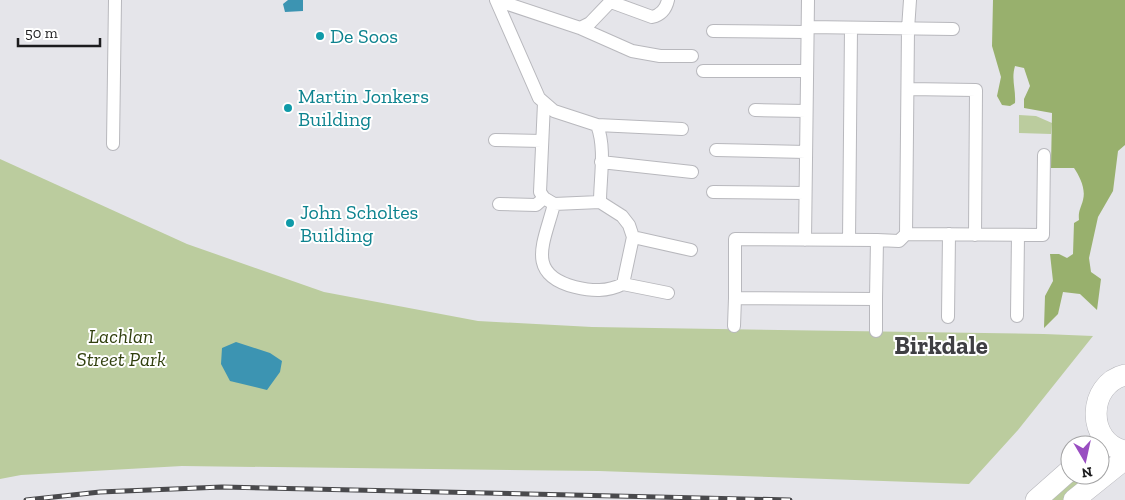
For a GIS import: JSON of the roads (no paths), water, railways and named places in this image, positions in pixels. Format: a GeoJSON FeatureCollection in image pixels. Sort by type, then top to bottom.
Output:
{"type":"FeatureCollection","features":[{"type":"Feature","properties":{"kind":"main road"},"geometry":{"type":"LineString","coordinates":[[1093,435],[1096,402],[1101,392],[1109,383],[1125,375]]}},
{"type":"Feature","properties":{"kind":"main road"},"geometry":{"type":"LineString","coordinates":[[1110,444],[1125,450]]}},
{"type":"Feature","properties":{"kind":"main road"},"geometry":{"type":"LineString","coordinates":[[1074,500],[1125,459]]}},
{"type":"Feature","properties":{"kind":"main road"},"geometry":{"type":"LineString","coordinates":[[1036,500],[1060,479]]}},
{"type":"Feature","properties":{"kind":"street"},"geometry":{"type":"LineString","coordinates":[[113,144],[115,0]]}},
{"type":"Feature","properties":{"kind":"street"},"geometry":{"type":"LineString","coordinates":[[496,0],[580,28],[632,51],[660,56],[692,56]]}},
{"type":"Feature","properties":{"kind":"street"},"geometry":{"type":"LineString","coordinates":[[496,0],[539,98],[554,111],[597,125],[682,129]]}},
{"type":"Feature","properties":{"kind":"street"},"geometry":{"type":"LineString","coordinates":[[580,28],[590,23],[611,1],[652,17],[659,15],[665,8],[668,0]]}},
{"type":"Feature","properties":{"kind":"street"},"geometry":{"type":"LineString","coordinates":[[805,240],[808,0]]}},
{"type":"Feature","properties":{"kind":"street"},"geometry":{"type":"LineString","coordinates":[[734,326],[735,239],[899,241],[905,238],[910,0]]}},
{"type":"Feature","properties":{"kind":"street"},"geometry":{"type":"LineString","coordinates":[[849,240],[851,28]]}},
{"type":"Feature","properties":{"kind":"street"},"geometry":{"type":"LineString","coordinates":[[713,31],[851,28],[953,29]]}},
{"type":"Feature","properties":{"kind":"street"},"geometry":{"type":"LineString","coordinates":[[703,71],[806,72]]}},
{"type":"Feature","properties":{"kind":"street"},"geometry":{"type":"LineString","coordinates":[[908,89],[976,90],[975,234]]}},
{"type":"Feature","properties":{"kind":"street"},"geometry":{"type":"LineString","coordinates":[[544,103],[540,192],[549,200]]}},
{"type":"Feature","properties":{"kind":"street"},"geometry":{"type":"LineString","coordinates":[[756,110],[806,111]]}},
{"type":"Feature","properties":{"kind":"street"},"geometry":{"type":"LineString","coordinates":[[597,125],[600,132],[600,202]]}},
{"type":"Feature","properties":{"kind":"street"},"geometry":{"type":"LineString","coordinates":[[495,140],[542,141]]}},
{"type":"Feature","properties":{"kind":"street"},"geometry":{"type":"LineString","coordinates":[[716,150],[806,152]]}},
{"type":"Feature","properties":{"kind":"street"},"geometry":{"type":"LineString","coordinates":[[906,234],[1043,235],[1044,155]]}},
{"type":"Feature","properties":{"kind":"street"},"geometry":{"type":"LineString","coordinates":[[601,162],[692,172]]}},
{"type":"Feature","properties":{"kind":"street"},"geometry":{"type":"LineString","coordinates":[[713,192],[806,193]]}},
{"type":"Feature","properties":{"kind":"street"},"geometry":{"type":"LineString","coordinates":[[549,200],[542,253],[545,272],[552,279],[562,284],[592,291],[613,289],[623,284],[668,293]]}},
{"type":"Feature","properties":{"kind":"street"},"geometry":{"type":"LineString","coordinates":[[499,204],[536,205],[549,200],[600,202],[622,216],[630,225],[633,237],[623,284]]}},
{"type":"Feature","properties":{"kind":"street"},"geometry":{"type":"LineString","coordinates":[[948,317],[949,234]]}},
{"type":"Feature","properties":{"kind":"street"},"geometry":{"type":"LineString","coordinates":[[1017,316],[1018,235]]}},
{"type":"Feature","properties":{"kind":"street"},"geometry":{"type":"LineString","coordinates":[[633,237],[691,250]]}},
{"type":"Feature","properties":{"kind":"street"},"geometry":{"type":"LineString","coordinates":[[876,331],[877,240]]}},
{"type":"Feature","properties":{"kind":"street"},"geometry":{"type":"LineString","coordinates":[[735,298],[876,299]]}},
{"type":"Feature","properties":{"kind":"water"},"geometry":{"type":"Polygon","coordinates":[[[288,0],[303,0],[303,11],[285,12],[283,4],[288,0]]]}},
{"type":"Feature","properties":{"kind":"water"},"geometry":{"type":"Polygon","coordinates":[[[236,342],[270,353],[282,361],[280,372],[267,390],[230,381],[221,364],[222,348],[236,342]]]}},
{"type":"Feature","properties":{"kind":"railway"},"geometry":{"type":"LineString","coordinates":[[26,500],[100,492],[222,487],[790,500]]}},
{"type":"Feature","properties":{"kind":"place","name":"De Soos"},"geometry":{"type":"Point","coordinates":[320,36]}},
{"type":"Feature","properties":{"kind":"place","name":"Martin Jonkers Building"},"geometry":{"type":"Point","coordinates":[288,108]}},
{"type":"Feature","properties":{"kind":"place","name":"John Scholtes Building"},"geometry":{"type":"Point","coordinates":[290,223]}},
{"type":"Feature","properties":{"kind":"district","name":"Birkdale"},"geometry":{"type":"Point","coordinates":[941,345]}},
{"type":"Feature","properties":{"kind":"park label","name":"Lachlan Street Park"},"geometry":{"type":"Point","coordinates":[121,348]}}]}
